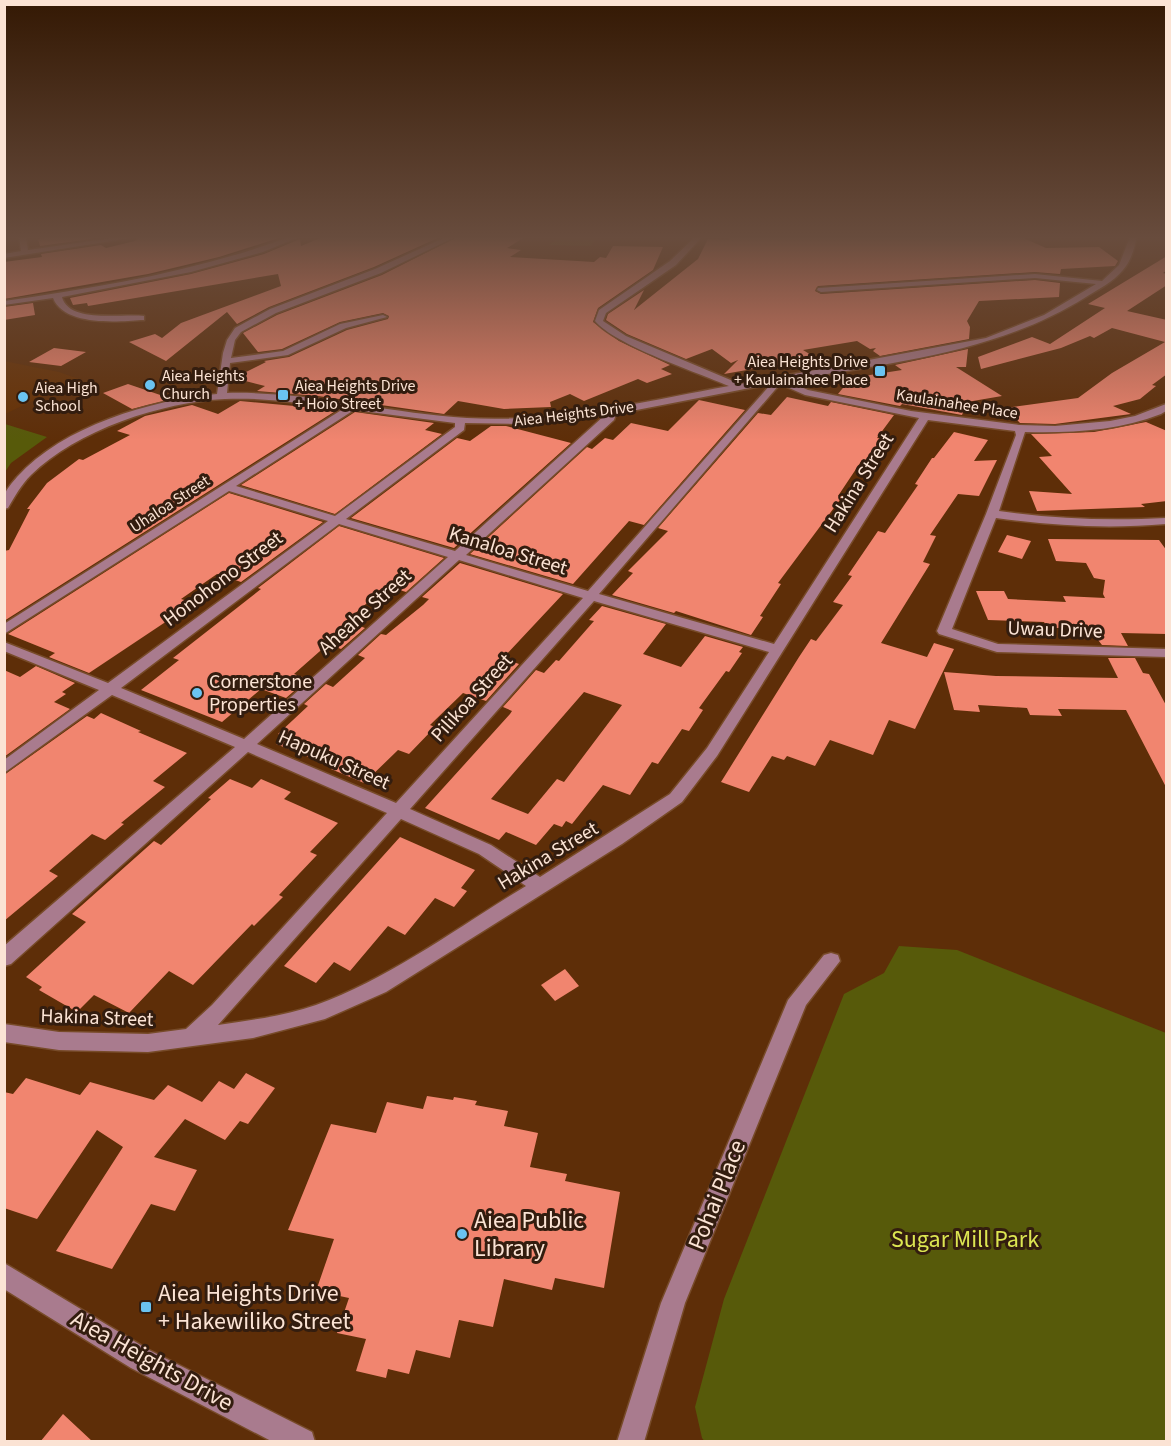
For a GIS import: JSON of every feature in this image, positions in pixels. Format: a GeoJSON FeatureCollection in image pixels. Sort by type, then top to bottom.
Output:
{"type":"FeatureCollection","features":[{"type":"Feature","properties":{"kind":"street"},"geometry":{"type":"LineString","coordinates":[[60,304],[64,309],[97,318],[141,318]]}},
{"type":"Feature","properties":{"kind":"street"},"geometry":{"type":"LineString","coordinates":[[222,396],[231,340],[238,330],[252,321],[294,304]]}},
{"type":"Feature","properties":{"kind":"street"},"geometry":{"type":"LineString","coordinates":[[613,304],[602,312],[599,321],[606,328],[623,338],[740,387]]}},
{"type":"Feature","properties":{"kind":"street","name":"Aiea Heights Drive"},"geometry":{"type":"LineString","coordinates":[[4,506],[19,482],[35,466],[76,438],[126,416],[184,401],[222,396],[273,398],[460,420],[541,420],[611,411],[972,344],[1034,325],[1068,304]]}},
{"type":"Feature","properties":{"kind":"street"},"geometry":{"type":"LineString","coordinates":[[226,361],[285,353],[343,326],[383,316]]}},
{"type":"Feature","properties":{"kind":"street","name":"Kaulainahee Place"},"geometry":{"type":"LineString","coordinates":[[779,380],[804,392],[978,426],[1020,430],[1074,428],[1127,422],[1167,407]]}},
{"type":"Feature","properties":{"kind":"street","name":"Pilikoa Street"},"geometry":{"type":"LineString","coordinates":[[190,1038],[219,1011],[591,596],[779,380]]}},
{"type":"Feature","properties":{"kind":"street","name":"Uhaloa Street"},"geometry":{"type":"LineString","coordinates":[[4,630],[353,407]]}},
{"type":"Feature","properties":{"kind":"street","name":"Aheahe Street"},"geometry":{"type":"LineString","coordinates":[[4,958],[610,418],[611,411]]}},
{"type":"Feature","properties":{"kind":"street","name":"Hakina Street"},"geometry":{"type":"LineString","coordinates":[[4,1033],[59,1041],[148,1043],[253,1029],[318,1013],[379,986],[616,839],[676,798],[712,752],[926,416]]}},
{"type":"Feature","properties":{"kind":"street","name":"Honohono Street"},"geometry":{"type":"LineString","coordinates":[[4,768],[460,428],[460,420]]}},
{"type":"Feature","properties":{"kind":"street"},"geometry":{"type":"LineString","coordinates":[[1020,430],[1021,435],[992,514],[1051,522],[1115,524],[1167,521]]}},
{"type":"Feature","properties":{"kind":"street","name":"Kanaloa Street"},"geometry":{"type":"LineString","coordinates":[[227,487],[779,650]]}},
{"type":"Feature","properties":{"kind":"street","name":"Uwau Drive"},"geometry":{"type":"LineString","coordinates":[[992,514],[944,631],[997,648],[1167,653]]}},
{"type":"Feature","properties":{"kind":"street","name":"Hapuku Street"},"geometry":{"type":"LineString","coordinates":[[4,646],[246,744],[398,811],[503,859],[527,874],[539,886]]}},
{"type":"Feature","properties":{"kind":"street","name":"Pohai Place"},"geometry":{"type":"LineString","coordinates":[[630,1442],[673,1303],[777,1050],[798,1000],[831,961]]}},
{"type":"Feature","properties":{"kind":"street","name":"Aiea Heights Drive"},"geometry":{"type":"LineString","coordinates":[[4,1275],[140,1359],[302,1442]]}},
{"type":"Feature","properties":{"kind":"shaded area","name":"Aiea High School"},"geometry":{"type":"Polygon","coordinates":[[[4,361],[59,372],[79,379],[5,414],[4,361]]]}},
{"type":"Feature","properties":{"kind":"green space"},"geometry":{"type":"Polygon","coordinates":[[[5,424],[47,437],[11,463],[5,472],[5,424]]]}},
{"type":"Feature","properties":{"kind":"green space","name":"Sugar Mill Park"},"geometry":{"type":"Polygon","coordinates":[[[899,946],[957,950],[1166,1033],[1166,1441],[705,1442],[702,1438],[695,1407],[724,1299],[844,994],[884,973],[899,946]]]}},
{"type":"Feature","properties":{"kind":"building"},"geometry":{"type":"Polygon","coordinates":[[[33,304],[35,315],[4,320],[4,307],[33,304]]]}},
{"type":"Feature","properties":{"kind":"building"},"geometry":{"type":"Polygon","coordinates":[[[231,304],[276,304],[237,324],[227,312],[166,361],[129,342],[155,334],[162,338],[181,323],[231,304]]]}},
{"type":"Feature","properties":{"kind":"building"},"geometry":{"type":"Polygon","coordinates":[[[305,304],[603,304],[598,308],[593,322],[619,341],[670,365],[661,369],[672,374],[647,383],[638,379],[584,401],[570,394],[550,402],[551,407],[504,409],[458,401],[444,414],[318,396],[257,391],[265,386],[234,378],[266,362],[264,361],[289,357],[347,330],[388,319],[389,316],[383,313],[340,322],[282,349],[258,352],[243,333],[277,315],[305,304]]]}},
{"type":"Feature","properties":{"kind":"building"},"geometry":{"type":"Polygon","coordinates":[[[622,304],[637,304],[634,310],[641,304],[977,304],[967,321],[970,327],[969,339],[880,356],[873,351],[876,348],[870,349],[857,341],[803,350],[816,358],[724,374],[738,360],[731,363],[712,349],[686,359],[627,334],[606,320],[608,314],[622,304]]]}},
{"type":"Feature","properties":{"kind":"building"},"geometry":{"type":"Polygon","coordinates":[[[1090,304],[1137,304],[1127,311],[1167,320],[1167,374],[1152,385],[1156,386],[1140,399],[1113,406],[1131,414],[1055,424],[1020,423],[1006,408],[1078,398],[1112,373],[1165,342],[1112,328],[1094,338],[1090,336],[1061,348],[981,369],[978,357],[1032,337],[1050,344],[1105,308],[1090,304]]]}},
{"type":"Feature","properties":{"kind":"building"},"geometry":{"type":"Polygon","coordinates":[[[54,348],[86,352],[61,366],[29,362],[54,348]]]}},
{"type":"Feature","properties":{"kind":"building"},"geometry":{"type":"Polygon","coordinates":[[[968,349],[966,367],[956,367],[1002,396],[967,402],[962,415],[838,394],[851,378],[902,370],[895,365],[968,349]]]}},
{"type":"Feature","properties":{"kind":"building"},"geometry":{"type":"Polygon","coordinates":[[[128,384],[172,399],[132,409],[103,393],[128,384]]]}},
{"type":"Feature","properties":{"kind":"building"},"geometry":{"type":"Polygon","coordinates":[[[787,397],[828,406],[831,402],[894,415],[877,438],[883,439],[868,462],[862,460],[838,496],[842,497],[778,583],[781,584],[760,616],[763,617],[751,635],[676,611],[674,613],[612,595],[633,573],[628,571],[668,531],[658,528],[758,413],[771,415],[787,397]]]}},
{"type":"Feature","properties":{"kind":"building"},"geometry":{"type":"Polygon","coordinates":[[[699,400],[745,410],[644,525],[629,521],[573,584],[470,554],[587,447],[592,449],[605,438],[613,440],[631,423],[668,431],[699,400]]]}},
{"type":"Feature","properties":{"kind":"building"},"geometry":{"type":"Polygon","coordinates":[[[240,401],[337,410],[4,621],[4,551],[9,550],[30,509],[27,509],[47,483],[79,459],[83,460],[130,435],[117,431],[145,416],[192,405],[218,414],[240,401]]]}},
{"type":"Feature","properties":{"kind":"building"},"geometry":{"type":"Polygon","coordinates":[[[355,412],[434,423],[425,430],[442,434],[335,514],[241,485],[355,412]]]}},
{"type":"Feature","properties":{"kind":"building"},"geometry":{"type":"Polygon","coordinates":[[[1146,422],[1167,431],[1167,501],[1141,504],[1145,507],[1037,511],[1029,491],[1072,494],[1039,457],[1052,456],[1031,434],[1094,432],[1146,422]]]}},
{"type":"Feature","properties":{"kind":"building"},"geometry":{"type":"Polygon","coordinates":[[[491,426],[506,426],[571,443],[454,548],[351,518],[457,438],[470,441],[491,426]]]}},
{"type":"Feature","properties":{"kind":"building"},"geometry":{"type":"Polygon","coordinates":[[[954,432],[988,440],[974,461],[997,460],[979,496],[958,494],[930,535],[936,536],[923,562],[930,564],[881,643],[927,657],[934,643],[954,649],[915,729],[889,720],[873,755],[830,740],[815,766],[787,756],[784,760],[772,756],[749,792],[721,782],[811,639],[816,641],[843,605],[833,602],[852,576],[848,575],[878,531],[885,533],[918,485],[915,484],[932,458],[954,432]]]}},
{"type":"Feature","properties":{"kind":"building"},"geometry":{"type":"Polygon","coordinates":[[[229,493],[323,522],[241,582],[217,574],[181,599],[194,603],[89,673],[49,657],[55,653],[8,634],[229,493]]]}},
{"type":"Feature","properties":{"kind":"building"},"geometry":{"type":"Polygon","coordinates":[[[339,526],[444,558],[406,592],[387,586],[346,621],[365,628],[341,649],[328,644],[294,674],[308,679],[286,698],[261,689],[222,722],[141,690],[179,660],[173,658],[261,589],[258,588],[339,526]]]}},
{"type":"Feature","properties":{"kind":"building"},"geometry":{"type":"Polygon","coordinates":[[[1007,535],[1031,541],[1022,559],[998,552],[1007,535]]]}},
{"type":"Feature","properties":{"kind":"building"},"geometry":{"type":"Polygon","coordinates":[[[1048,539],[1159,540],[1167,551],[1167,634],[1121,633],[1128,646],[1102,645],[1091,631],[1047,627],[1044,622],[988,620],[976,591],[1004,591],[1008,599],[1066,602],[1063,596],[1105,598],[1103,594],[1105,580],[1094,578],[1086,563],[1056,561],[1048,539]]]}},
{"type":"Feature","properties":{"kind":"building"},"geometry":{"type":"Polygon","coordinates":[[[460,563],[563,594],[503,658],[519,664],[486,701],[463,693],[430,725],[435,727],[409,754],[398,750],[364,783],[331,769],[334,767],[276,744],[285,737],[278,734],[308,706],[304,704],[326,684],[333,687],[365,658],[358,655],[381,634],[386,635],[423,605],[429,599],[422,597],[460,563]]]}},
{"type":"Feature","properties":{"kind":"building"},"geometry":{"type":"Polygon","coordinates":[[[602,606],[666,624],[643,654],[681,667],[705,636],[743,647],[739,652],[742,653],[699,708],[703,710],[689,731],[682,729],[658,764],[652,762],[630,795],[603,785],[572,824],[566,821],[562,827],[554,824],[536,845],[506,832],[499,840],[425,808],[512,711],[503,707],[536,670],[544,673],[556,660],[559,661],[594,621],[589,620],[602,606]],[[584,692],[491,799],[528,814],[557,779],[564,782],[622,705],[584,692]]]}},
{"type":"Feature","properties":{"kind":"building"},"geometry":{"type":"Polygon","coordinates":[[[1108,658],[1135,658],[1143,673],[1149,674],[1167,707],[1167,789],[1126,710],[1058,709],[1062,716],[1030,715],[1027,708],[978,705],[980,712],[954,710],[944,672],[996,676],[1118,678],[1108,658]]]}},
{"type":"Feature","properties":{"kind":"building"},"geometry":{"type":"Polygon","coordinates":[[[36,666],[75,683],[62,692],[66,694],[54,702],[70,709],[4,757],[4,670],[20,677],[36,666]]]}},
{"type":"Feature","properties":{"kind":"building"},"geometry":{"type":"Polygon","coordinates":[[[101,713],[187,753],[153,781],[165,787],[121,823],[124,824],[105,840],[92,834],[49,871],[58,876],[4,921],[4,775],[87,716],[94,719],[101,713]]]}},
{"type":"Feature","properties":{"kind":"building"},"geometry":{"type":"Polygon","coordinates":[[[230,779],[252,788],[261,779],[291,792],[284,799],[338,823],[310,852],[317,855],[279,895],[283,897],[254,926],[252,924],[193,985],[169,971],[129,1013],[94,995],[77,1012],[39,990],[42,987],[26,977],[86,922],[72,914],[154,841],[161,845],[230,779]]]}},
{"type":"Feature","properties":{"kind":"building"},"geometry":{"type":"Polygon","coordinates":[[[400,837],[475,870],[461,888],[467,891],[454,907],[435,898],[405,935],[388,926],[350,971],[334,962],[316,983],[284,966],[400,837]]]}},
{"type":"Feature","properties":{"kind":"building"},"geometry":{"type":"Polygon","coordinates":[[[565,969],[579,986],[555,1001],[541,985],[565,969]]]}},
{"type":"Feature","properties":{"kind":"building"},"geometry":{"type":"Polygon","coordinates":[[[246,1073],[275,1088],[248,1124],[240,1121],[225,1140],[185,1119],[154,1157],[197,1170],[175,1211],[151,1204],[112,1269],[56,1251],[123,1147],[97,1130],[37,1219],[4,1208],[4,1092],[13,1094],[26,1078],[80,1095],[90,1082],[154,1100],[168,1085],[202,1102],[219,1081],[234,1089],[246,1073]]]}},
{"type":"Feature","properties":{"kind":"building","name":"Aiea Public Library"},"geometry":{"type":"Polygon","coordinates":[[[427,1096],[477,1101],[475,1105],[508,1111],[504,1126],[538,1133],[530,1167],[567,1174],[565,1181],[620,1192],[604,1288],[555,1278],[552,1290],[504,1279],[493,1327],[459,1320],[450,1358],[416,1350],[409,1374],[388,1369],[386,1378],[356,1371],[366,1339],[337,1333],[349,1298],[316,1291],[334,1239],[288,1230],[331,1124],[376,1133],[387,1102],[423,1109],[427,1096]]]}},
{"type":"Feature","properties":{"kind":"building"},"geometry":{"type":"Polygon","coordinates":[[[63,1414],[93,1442],[40,1442],[63,1414]]]}},
{"type":"Feature","properties":{"kind":"place","name":"Aiea Heights Drive + Kaulainahee Place"},"geometry":{"type":"Point","coordinates":[880,371]}},
{"type":"Feature","properties":{"kind":"place","name":"Aiea Heights Church"},"geometry":{"type":"Point","coordinates":[150,385]}},
{"type":"Feature","properties":{"kind":"place","name":"Aiea Heights Drive + Hoio Street"},"geometry":{"type":"Point","coordinates":[283,395]}},
{"type":"Feature","properties":{"kind":"place","name":"Aiea High School"},"geometry":{"type":"Point","coordinates":[23,397]}},
{"type":"Feature","properties":{"kind":"place","name":"Cornerstone Properties"},"geometry":{"type":"Point","coordinates":[197,693]}},
{"type":"Feature","properties":{"kind":"place","name":"Aiea Public Library"},"geometry":{"type":"Point","coordinates":[462,1234]}},
{"type":"Feature","properties":{"kind":"place","name":"Aiea Heights Drive + Hakewiliko Street"},"geometry":{"type":"Point","coordinates":[146,1307]}}]}
